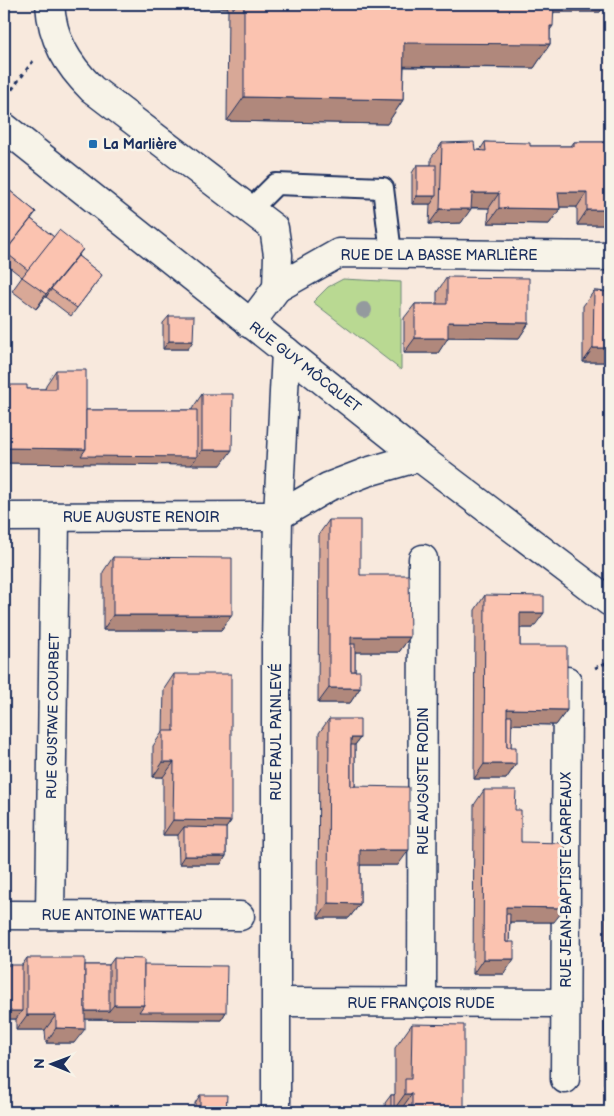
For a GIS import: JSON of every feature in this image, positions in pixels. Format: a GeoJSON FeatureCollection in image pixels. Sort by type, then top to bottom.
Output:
{"type":"FeatureCollection","features":[{"type":"Feature","properties":{"kind":"street"},"geometry":{"type":"LineString","coordinates":[[50,4],[55,35],[77,74],[92,89],[274,228],[278,255],[277,288]]}},
{"type":"Feature","properties":{"kind":"street","name":"RUE GUY MÔCQUET"},"geometry":{"type":"LineString","coordinates":[[4,127],[419,457],[610,602]]}},
{"type":"Feature","properties":{"kind":"street","name":"RUE DE LA BASSE MARLIÈRE"},"geometry":{"type":"LineString","coordinates":[[250,324],[277,288],[339,252],[610,256]]}},
{"type":"Feature","properties":{"kind":"street","name":"RUE PAUL PAINLEVÉ"},"geometry":{"type":"LineString","coordinates":[[276,1112],[276,647],[278,516],[286,351]]}},
{"type":"Feature","properties":{"kind":"street"},"geometry":{"type":"LineString","coordinates":[[278,516],[328,487],[367,472],[419,457]]}},
{"type":"Feature","properties":{"kind":"street","name":"RUE AUGUSTE RENOIR"},"geometry":{"type":"LineString","coordinates":[[4,517],[278,516]]}},
{"type":"Feature","properties":{"kind":"street","name":"RUE GUSTAVE COURBET"},"geometry":{"type":"LineString","coordinates":[[50,915],[56,517]]}},
{"type":"Feature","properties":{"kind":"street","name":"RUE AUGUSTE RODIN"},"geometry":{"type":"LineString","coordinates":[[422,1003],[423,559]]}},
{"type":"Feature","properties":{"kind":"street","name":"RUE JEAN-BAPTISTE CARPEAUX"},"geometry":{"type":"LineString","coordinates":[[565,1079],[568,681]]}},
{"type":"Feature","properties":{"kind":"street","name":"RUE ANTOINE WATTEAU"},"geometry":{"type":"LineString","coordinates":[[4,915],[240,916]]}},
{"type":"Feature","properties":{"kind":"street","name":"RUE FRANÇOIS RUDE"},"geometry":{"type":"LineString","coordinates":[[277,1002],[565,1003]]}},
{"type":"Feature","properties":{"kind":"lane"},"geometry":{"type":"LineString","coordinates":[[250,210],[276,184],[383,188],[391,254]]}},
{"type":"Feature","properties":{"kind":"path"},"geometry":{"type":"LineString","coordinates":[[4,101],[32,61],[55,35]]}},
{"type":"Feature","properties":{"kind":"green space"},"geometry":{"type":"Polygon","coordinates":[[[343,279],[401,282],[401,370],[313,302],[328,287],[343,279]]]}},
{"type":"Feature","properties":{"kind":"building"},"geometry":{"type":"Polygon","coordinates":[[[244,4],[554,4],[553,26],[550,26],[550,44],[404,43],[403,100],[244,97],[244,4]]]}},
{"type":"Feature","properties":{"kind":"building"},"geometry":{"type":"Polygon","coordinates":[[[474,142],[475,150],[486,151],[485,142],[530,143],[530,146],[574,146],[574,142],[610,142],[610,210],[587,210],[587,192],[558,192],[560,209],[499,208],[499,193],[472,193],[471,209],[440,209],[442,143],[474,142]]]}},
{"type":"Feature","properties":{"kind":"building"},"geometry":{"type":"Polygon","coordinates":[[[417,165],[436,165],[436,196],[417,196],[417,165]]]}},
{"type":"Feature","properties":{"kind":"building"},"geometry":{"type":"Polygon","coordinates":[[[4,186],[36,212],[4,253],[4,186]]]}},
{"type":"Feature","properties":{"kind":"building"},"geometry":{"type":"Polygon","coordinates":[[[31,219],[54,237],[28,270],[5,252],[31,219]]]}},
{"type":"Feature","properties":{"kind":"building"},"geometry":{"type":"Polygon","coordinates":[[[59,230],[83,249],[46,294],[22,277],[59,230]]]}},
{"type":"Feature","properties":{"kind":"building"},"geometry":{"type":"Polygon","coordinates":[[[78,256],[102,275],[77,308],[51,289],[78,256]]]}},
{"type":"Feature","properties":{"kind":"building"},"geometry":{"type":"Polygon","coordinates":[[[447,277],[529,278],[529,323],[448,322],[448,338],[415,338],[415,304],[447,304],[447,277]]]}},
{"type":"Feature","properties":{"kind":"building"},"geometry":{"type":"Polygon","coordinates":[[[594,291],[610,292],[610,348],[593,348],[594,291]]]}},
{"type":"Feature","properties":{"kind":"building"},"geometry":{"type":"Polygon","coordinates":[[[169,316],[194,316],[193,341],[169,341],[169,316]]]}},
{"type":"Feature","properties":{"kind":"building"},"geometry":{"type":"Polygon","coordinates":[[[56,370],[86,370],[86,449],[4,448],[4,385],[27,385],[27,389],[56,389],[56,370]]]}},
{"type":"Feature","properties":{"kind":"building"},"geometry":{"type":"Polygon","coordinates":[[[202,394],[233,394],[232,450],[202,450],[202,394]]]}},
{"type":"Feature","properties":{"kind":"building"},"geometry":{"type":"Polygon","coordinates":[[[86,410],[197,410],[197,457],[81,456],[86,449],[86,410]]]}},
{"type":"Feature","properties":{"kind":"building"},"geometry":{"type":"Polygon","coordinates":[[[329,520],[360,520],[360,575],[409,575],[410,637],[351,637],[351,671],[360,671],[360,688],[329,688],[329,520]]]}},
{"type":"Feature","properties":{"kind":"building"},"geometry":{"type":"Polygon","coordinates":[[[113,557],[232,558],[232,615],[113,615],[113,557]]]}},
{"type":"Feature","properties":{"kind":"building"},"geometry":{"type":"Polygon","coordinates":[[[4,564],[5,564],[4,732],[4,564]]]}},
{"type":"Feature","properties":{"kind":"building"},"geometry":{"type":"Polygon","coordinates":[[[485,595],[544,596],[544,613],[520,613],[520,646],[567,646],[567,710],[507,709],[507,747],[516,747],[516,764],[484,764],[485,595]]]}},
{"type":"Feature","properties":{"kind":"building"},"geometry":{"type":"Polygon","coordinates":[[[351,644],[355,644],[355,671],[351,671],[351,644]]]}},
{"type":"Feature","properties":{"kind":"building"},"geometry":{"type":"Polygon","coordinates":[[[174,674],[231,674],[231,821],[173,820],[174,762],[163,762],[163,731],[174,731],[174,674]]]}},
{"type":"Feature","properties":{"kind":"building"},"geometry":{"type":"Polygon","coordinates":[[[507,716],[512,716],[511,747],[507,747],[507,716]]]}},
{"type":"Feature","properties":{"kind":"building"},"geometry":{"type":"Polygon","coordinates":[[[329,719],[360,719],[360,738],[351,738],[351,786],[409,787],[409,850],[360,850],[360,904],[328,903],[329,719]]]}},
{"type":"Feature","properties":{"kind":"building"},"geometry":{"type":"Polygon","coordinates":[[[351,745],[355,745],[355,786],[351,786],[351,745]]]}},
{"type":"Feature","properties":{"kind":"building"},"geometry":{"type":"Polygon","coordinates":[[[484,790],[516,790],[515,810],[521,810],[521,842],[565,843],[565,908],[506,907],[506,942],[514,942],[514,959],[483,959],[484,790]]]}},
{"type":"Feature","properties":{"kind":"building"},"geometry":{"type":"Polygon","coordinates":[[[184,827],[226,828],[226,856],[184,856],[184,827]]]}},
{"type":"Feature","properties":{"kind":"building"},"geometry":{"type":"Polygon","coordinates":[[[506,914],[510,914],[509,942],[506,942],[506,914]]]}},
{"type":"Feature","properties":{"kind":"building"},"geometry":{"type":"Polygon","coordinates":[[[27,958],[85,958],[85,1029],[56,1028],[56,1015],[27,1015],[27,958]]]}},
{"type":"Feature","properties":{"kind":"building"},"geometry":{"type":"Polygon","coordinates":[[[114,958],[144,959],[144,1005],[114,1005],[114,958]]]}},
{"type":"Feature","properties":{"kind":"building"},"geometry":{"type":"Polygon","coordinates":[[[4,965],[22,965],[22,1011],[4,1011],[4,965]]]}},
{"type":"Feature","properties":{"kind":"building"},"geometry":{"type":"Polygon","coordinates":[[[85,965],[109,965],[109,1011],[85,1011],[85,965]]]}},
{"type":"Feature","properties":{"kind":"building"},"geometry":{"type":"Polygon","coordinates":[[[144,965],[227,966],[226,1012],[139,1012],[144,1005],[144,965]]]}},
{"type":"Feature","properties":{"kind":"building"},"geometry":{"type":"Polygon","coordinates":[[[412,1024],[464,1025],[464,1112],[412,1112],[412,1094],[405,1094],[405,1079],[411,1079],[412,1024]]]}},
{"type":"Feature","properties":{"kind":"building"},"geometry":{"type":"Polygon","coordinates":[[[200,1095],[227,1095],[226,1112],[200,1112],[200,1095]]]}},
{"type":"Feature","properties":{"kind":"building"},"geometry":{"type":"Polygon","coordinates":[[[391,1095],[394,1095],[394,1112],[391,1112],[391,1095]]]}},
{"type":"Feature","properties":{"kind":"place","name":"La Marlière"},"geometry":{"type":"Point","coordinates":[93,144]}}]}
